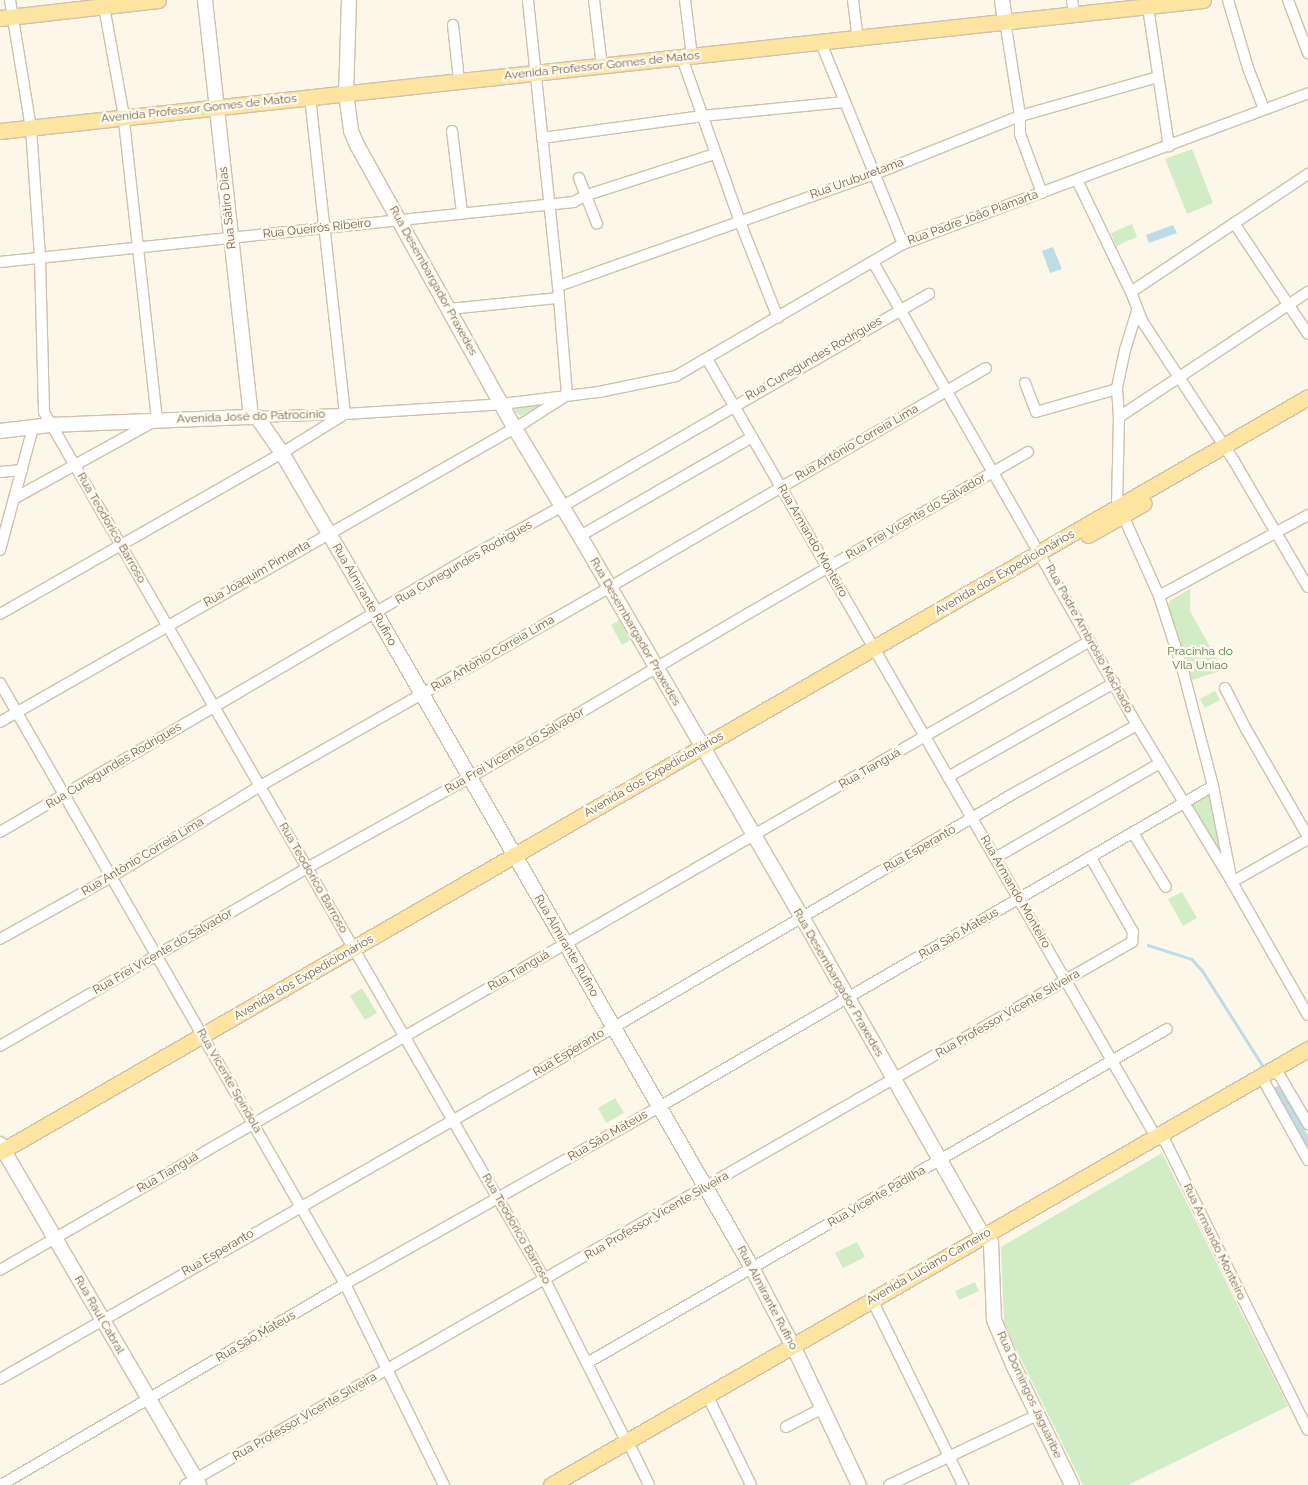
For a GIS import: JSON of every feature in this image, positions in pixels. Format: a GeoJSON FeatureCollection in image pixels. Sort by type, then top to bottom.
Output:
{"type":"FeatureCollection","features":[{"type":"Feature","properties":{"kind":"main road"},"geometry":{"type":"LineString","coordinates":[[6,18],[104,3],[158,0]]}},
{"type":"Feature","properties":{"kind":"main road","name":"Avenida Professor Gomes de Matos"},"geometry":{"type":"LineString","coordinates":[[0,131],[459,80],[535,74],[858,39],[1005,21],[1073,6],[1203,0]]}},
{"type":"Feature","properties":{"kind":"main road","name":"Avenida dos Expedicionários"},"geometry":{"type":"LineString","coordinates":[[2,1154],[357,953],[1121,511],[1226,449],[1308,397]]}},
{"type":"Feature","properties":{"kind":"main road","name":"Avenida dos Expedicionários"},"geometry":{"type":"LineString","coordinates":[[1226,449],[1308,409]]}},
{"type":"Feature","properties":{"kind":"main road","name":"Avenida Luciano Carneiro"},"geometry":{"type":"LineString","coordinates":[[1272,1077],[1308,1049]]}},
{"type":"Feature","properties":{"kind":"main road","name":"Avenida Luciano Carneiro"},"geometry":{"type":"LineString","coordinates":[[570,1485],[629,1446],[1160,1139],[1272,1077],[1308,1060]]}},
{"type":"Feature","properties":{"kind":"main road","name":"Avenida Luciano Carneiro"},"geometry":{"type":"LineString","coordinates":[[551,1485],[711,1403],[795,1350],[876,1308],[920,1278]]}},
{"type":"Feature","properties":{"kind":"street","name":"Rua Teodorico Barroso"},"geometry":{"type":"LineString","coordinates":[[10,0],[6,18],[31,128],[40,258],[44,412],[545,1280],[650,1485]]}},
{"type":"Feature","properties":{"kind":"street","name":"Rua Sátiro Dias"},"geometry":{"type":"LineString","coordinates":[[205,0],[231,238],[254,417]]}},
{"type":"Feature","properties":{"kind":"street","name":"Rua Desembargador Praxedes"},"geometry":{"type":"LineString","coordinates":[[349,0],[346,94],[353,137],[514,427],[580,536],[655,668],[802,917],[893,1079],[987,1240]]}},
{"type":"Feature","properties":{"kind":"street"},"geometry":{"type":"LineString","coordinates":[[528,0],[558,286],[567,395]]}},
{"type":"Feature","properties":{"kind":"street"},"geometry":{"type":"LineString","coordinates":[[594,0],[602,66]]}},
{"type":"Feature","properties":{"kind":"street"},"geometry":{"type":"LineString","coordinates":[[686,0],[687,57],[702,116],[740,222],[778,318]]}},
{"type":"Feature","properties":{"kind":"street"},"geometry":{"type":"LineString","coordinates":[[853,0],[858,39]]}},
{"type":"Feature","properties":{"kind":"street"},"geometry":{"type":"LineString","coordinates":[[1002,0],[1020,116],[1020,134],[1042,193]]}},
{"type":"Feature","properties":{"kind":"street"},"geometry":{"type":"LineString","coordinates":[[1228,0],[1248,68],[1264,109]]}},
{"type":"Feature","properties":{"kind":"street"},"geometry":{"type":"LineString","coordinates":[[1288,0],[1308,53]]}},
{"type":"Feature","properties":{"kind":"street"},"geometry":{"type":"LineString","coordinates":[[1147,2],[1170,146]]}},
{"type":"Feature","properties":{"kind":"street"},"geometry":{"type":"LineString","coordinates":[[15,498],[157,420],[140,247],[124,117],[104,3]]}},
{"type":"Feature","properties":{"kind":"street"},"geometry":{"type":"LineString","coordinates":[[453,25],[459,80]]}},
{"type":"Feature","properties":{"kind":"street"},"geometry":{"type":"LineString","coordinates":[[821,43],[903,244]]}},
{"type":"Feature","properties":{"kind":"street","name":"Rua Uruburetama"},"geometry":{"type":"LineString","coordinates":[[558,286],[875,174],[1020,116],[1158,77]]}},
{"type":"Feature","properties":{"kind":"street","name":"Rua Padre João Piamarta"},"geometry":{"type":"LineString","coordinates":[[502,404],[598,392],[676,376],[903,244],[1308,93]]}},
{"type":"Feature","properties":{"kind":"street"},"geometry":{"type":"LineString","coordinates":[[0,614],[282,453],[345,414],[310,98]]}},
{"type":"Feature","properties":{"kind":"street"},"geometry":{"type":"LineString","coordinates":[[542,138],[702,116],[844,102]]}},
{"type":"Feature","properties":{"kind":"street"},"geometry":{"type":"LineString","coordinates":[[452,131],[462,213]]}},
{"type":"Feature","properties":{"kind":"street","name":"Rua Queirós Ribeiro"},"geometry":{"type":"LineString","coordinates":[[0,262],[574,202],[584,196],[715,154]]}},
{"type":"Feature","properties":{"kind":"street"},"geometry":{"type":"LineString","coordinates":[[1132,292],[1308,174]]}},
{"type":"Feature","properties":{"kind":"street"},"geometry":{"type":"LineString","coordinates":[[579,178],[584,196],[597,224]]}},
{"type":"Feature","properties":{"kind":"street"},"geometry":{"type":"LineString","coordinates":[[1077,180],[1132,292],[1137,311],[1178,379],[1226,449],[1308,587]]}},
{"type":"Feature","properties":{"kind":"street"},"geometry":{"type":"LineString","coordinates":[[1234,223],[1308,334]]}},
{"type":"Feature","properties":{"kind":"street","name":"Rua Padre Ambrósio Machado"},"geometry":{"type":"LineString","coordinates":[[873,262],[1043,556],[1137,724],[1232,882],[1308,1015]]}},
{"type":"Feature","properties":{"kind":"street"},"geometry":{"type":"LineString","coordinates":[[1119,416],[1308,292]]}},
{"type":"Feature","properties":{"kind":"street","name":"Rua Cunegundes Rodrigues"},"geometry":{"type":"LineString","coordinates":[[0,832],[376,614],[470,557],[562,507],[734,405],[929,294]]}},
{"type":"Feature","properties":{"kind":"street"},"geometry":{"type":"LineString","coordinates":[[449,309],[558,298]]}},
{"type":"Feature","properties":{"kind":"street"},"geometry":{"type":"LineString","coordinates":[[1137,311],[1125,350],[1117,389],[1119,416],[1116,477],[1121,511],[1159,596],[1182,667],[1213,786],[1232,882],[1308,838],[1225,688]]}},
{"type":"Feature","properties":{"kind":"street","name":"Rua Armando Monteiro"},"geometry":{"type":"LineString","coordinates":[[707,359],[1112,1062],[1160,1139],[1308,1430]]}},
{"type":"Feature","properties":{"kind":"street","name":"Rua Antônio Correia Lima"},"geometry":{"type":"LineString","coordinates":[[0,939],[111,877],[260,786],[610,588],[986,368]]}},
{"type":"Feature","properties":{"kind":"street"},"geometry":{"type":"LineString","coordinates":[[1025,383],[1036,412],[1117,389]]}},
{"type":"Feature","properties":{"kind":"street","name":"Rua Padre João Piamarta"},"geometry":{"type":"LineString","coordinates":[[514,427],[567,395]]}},
{"type":"Feature","properties":{"kind":"street","name":"Avenida José do Patrocínio"},"geometry":{"type":"LineString","coordinates":[[0,431],[50,425],[345,414],[502,404]]}},
{"type":"Feature","properties":{"kind":"street","name":"Rua Almirante Rufino"},"geometry":{"type":"LineString","coordinates":[[254,417],[282,453],[612,1027],[707,1188],[795,1350],[860,1485]]}},
{"type":"Feature","properties":{"kind":"street","name":"Rua Joaquim Pimenta"},"geometry":{"type":"LineString","coordinates":[[0,722],[514,427]]}},
{"type":"Feature","properties":{"kind":"street"},"geometry":{"type":"LineString","coordinates":[[0,550],[34,428]]}},
{"type":"Feature","properties":{"kind":"street"},"geometry":{"type":"LineString","coordinates":[[580,536],[752,437]]}},
{"type":"Feature","properties":{"kind":"street","name":"Rua Frei Vicente do Salvador"},"geometry":{"type":"LineString","coordinates":[[0,1046],[307,868],[469,778],[1028,452]]}},
{"type":"Feature","properties":{"kind":"street"},"geometry":{"type":"LineString","coordinates":[[0,472],[22,470]]}},
{"type":"Feature","properties":{"kind":"street"},"geometry":{"type":"LineString","coordinates":[[1159,596],[1308,515]]}},
{"type":"Feature","properties":{"kind":"street","name":"Rua Tianguá"},"geometry":{"type":"LineString","coordinates":[[0,1270],[406,1038],[1090,642]]}},
{"type":"Feature","properties":{"kind":"street"},"geometry":{"type":"LineString","coordinates":[[948,777],[1114,683]]}},
{"type":"Feature","properties":{"kind":"street","name":"Rua Vicente Spíndola"},"geometry":{"type":"LineString","coordinates":[[0,684],[345,1284],[444,1485]]}},
{"type":"Feature","properties":{"kind":"street","name":"Rua Esperanto"},"geometry":{"type":"LineString","coordinates":[[0,1379],[101,1319],[453,1120],[1137,724]]}},
{"type":"Feature","properties":{"kind":"street"},"geometry":{"type":"LineString","coordinates":[[995,858],[1160,763]]}},
{"type":"Feature","properties":{"kind":"street","name":"Rua São Mateus"},"geometry":{"type":"LineString","coordinates":[[1,1485],[345,1284],[499,1199],[1020,900],[1213,786]]}},
{"type":"Feature","properties":{"kind":"street"},"geometry":{"type":"LineString","coordinates":[[1134,833],[1166,887]]}},
{"type":"Feature","properties":{"kind":"street","name":"Rua Professor Vicente Silveira"},"geometry":{"type":"LineString","coordinates":[[193,1483],[1132,942],[1133,932],[1091,858]]}},
{"type":"Feature","properties":{"kind":"street","name":"Rua Vicente Padilha"},"geometry":{"type":"LineString","coordinates":[[587,1363],[1167,1029]]}},
{"type":"Feature","properties":{"kind":"street"},"geometry":{"type":"LineString","coordinates":[[1272,1077],[1308,1124]]}},
{"type":"Feature","properties":{"kind":"street"},"geometry":{"type":"LineString","coordinates":[[1272,1077],[1308,1160]]}},
{"type":"Feature","properties":{"kind":"street","name":"Rua Raul Cabral"},"geometry":{"type":"LineString","coordinates":[[2,1154],[54,1238],[148,1400],[193,1483]]}},
{"type":"Feature","properties":{"kind":"street","name":"Rua Domingos Jaguaribe"},"geometry":{"type":"LineString","coordinates":[[987,1240],[994,1320],[1037,1416],[1072,1485]]}},
{"type":"Feature","properties":{"kind":"street"},"geometry":{"type":"LineString","coordinates":[[876,1308],[963,1485]]}},
{"type":"Feature","properties":{"kind":"street"},"geometry":{"type":"LineString","coordinates":[[711,1403],[751,1485]]}},
{"type":"Feature","properties":{"kind":"street"},"geometry":{"type":"LineString","coordinates":[[786,1427],[823,1408]]}},
{"type":"Feature","properties":{"kind":"street"},"geometry":{"type":"LineString","coordinates":[[889,1485],[1037,1416]]}},
{"type":"Feature","properties":{"kind":"green space"},"geometry":{"type":"Polygon","coordinates":[[[1192,149],[1213,203],[1187,214],[1165,159],[1192,149]]]}},
{"type":"Feature","properties":{"kind":"green space"},"geometry":{"type":"Polygon","coordinates":[[[1132,224],[1137,237],[1116,246],[1111,233],[1132,224]]]}},
{"type":"Feature","properties":{"kind":"green space"},"geometry":{"type":"Polygon","coordinates":[[[543,404],[521,416],[514,412],[516,407],[543,404]]]}},
{"type":"Feature","properties":{"kind":"green space","name":"Pracinha do Vila Uniao"},"geometry":{"type":"Polygon","coordinates":[[[1190,589],[1190,611],[1223,670],[1192,680],[1168,605],[1170,601],[1190,589]]]}},
{"type":"Feature","properties":{"kind":"green space"},"geometry":{"type":"Polygon","coordinates":[[[619,620],[630,640],[622,645],[611,625],[619,620]]]}},
{"type":"Feature","properties":{"kind":"green space"},"geometry":{"type":"Polygon","coordinates":[[[1215,691],[1220,700],[1205,708],[1200,699],[1215,691]]]}},
{"type":"Feature","properties":{"kind":"green space"},"geometry":{"type":"Polygon","coordinates":[[[1210,794],[1212,795],[1219,851],[1191,807],[1191,804],[1210,794]]]}},
{"type":"Feature","properties":{"kind":"green space"},"geometry":{"type":"Polygon","coordinates":[[[1182,892],[1197,918],[1183,926],[1168,899],[1182,892]]]}},
{"type":"Feature","properties":{"kind":"green space"},"geometry":{"type":"Polygon","coordinates":[[[362,988],[377,1013],[365,1020],[350,996],[362,988]]]}},
{"type":"Feature","properties":{"kind":"green space"},"geometry":{"type":"Polygon","coordinates":[[[615,1098],[624,1113],[606,1123],[598,1108],[615,1098]]]}},
{"type":"Feature","properties":{"kind":"green space"},"geometry":{"type":"Polygon","coordinates":[[[1162,1153],[1288,1406],[1128,1485],[1083,1485],[1004,1325],[1001,1247],[1162,1153]]]}},
{"type":"Feature","properties":{"kind":"green space"},"geometry":{"type":"Polygon","coordinates":[[[857,1242],[865,1257],[843,1268],[835,1253],[857,1242]]]}},
{"type":"Feature","properties":{"kind":"green space"},"geometry":{"type":"Polygon","coordinates":[[[975,1282],[979,1291],[959,1300],[955,1291],[975,1282]]]}},
{"type":"Feature","properties":{"kind":"water"},"geometry":{"type":"Polygon","coordinates":[[[1173,225],[1177,233],[1149,243],[1146,235],[1173,225]]]}},
{"type":"Feature","properties":{"kind":"water"},"geometry":{"type":"Polygon","coordinates":[[[1053,247],[1062,269],[1050,273],[1042,251],[1053,247]]]}},
{"type":"Feature","properties":{"kind":"water"},"geometry":{"type":"Polygon","coordinates":[[[1280,1085],[1308,1135],[1308,1149],[1273,1088],[1280,1085]]]}},
{"type":"Feature","properties":{"kind":"waterway"},"geometry":{"type":"LineString","coordinates":[[1148,945],[1192,959],[1202,970],[1263,1066]]}}]}
